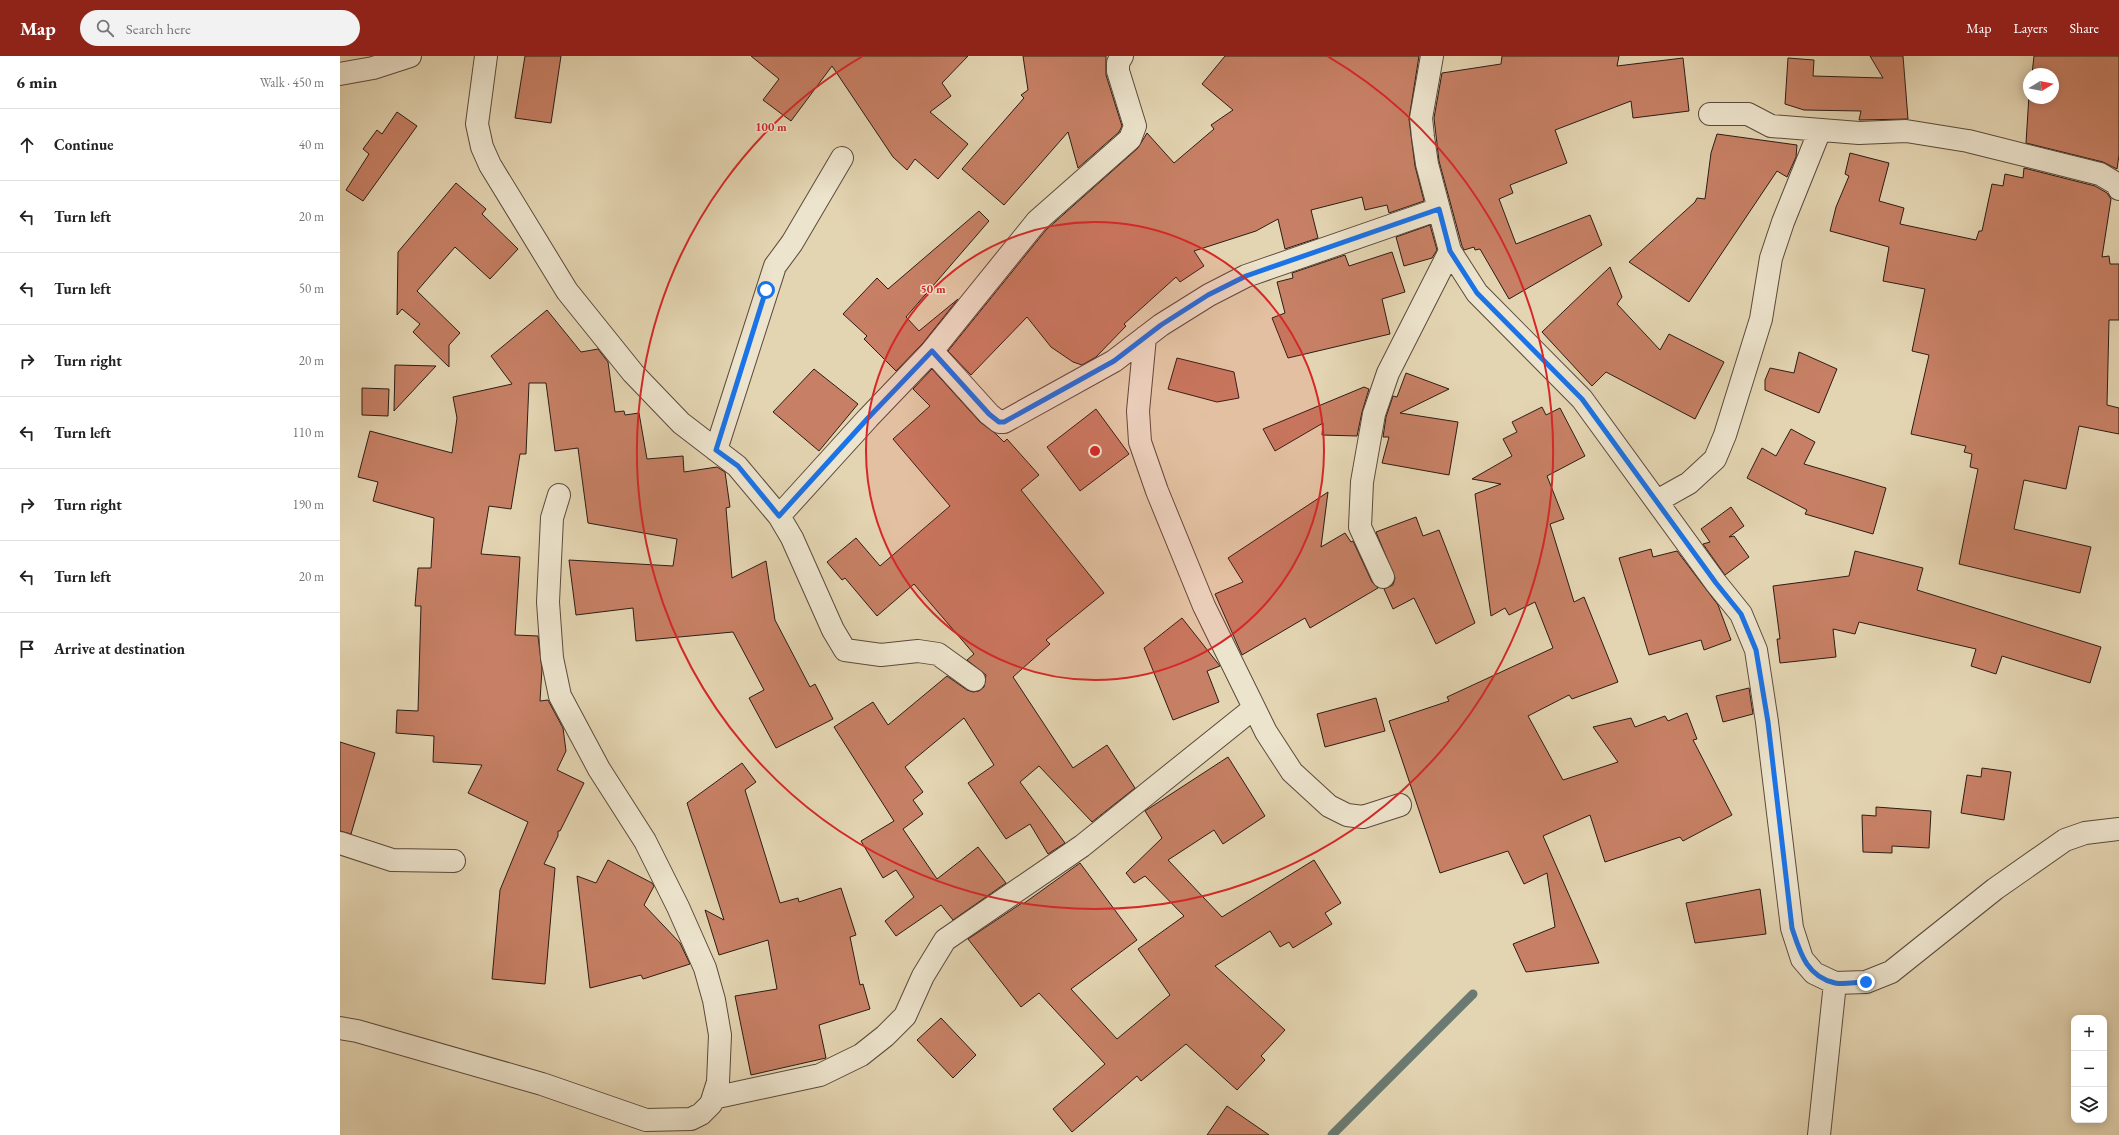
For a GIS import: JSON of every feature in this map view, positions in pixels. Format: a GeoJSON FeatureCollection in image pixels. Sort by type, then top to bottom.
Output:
{"type":"FeatureCollection","features":[{"type":"Feature","properties":{"kind":"street"},"geometry":{"type":"LineString","coordinates":[[340,74],[373,68],[410,56]]}},
{"type":"Feature","properties":{"kind":"street"},"geometry":{"type":"LineString","coordinates":[[486,56],[477,124],[482,147],[490,165],[567,291],[632,373],[681,423],[738,466],[779,516],[792,538],[833,630],[845,650],[881,655],[918,651],[938,654],[974,680]]}},
{"type":"Feature","properties":{"kind":"street"},"geometry":{"type":"LineString","coordinates":[[779,516],[868,418],[932,351],[1037,221],[1130,139],[1136,126],[1118,71],[1118,63],[1122,56]]}},
{"type":"Feature","properties":{"kind":"street"},"geometry":{"type":"LineString","coordinates":[[1432,56],[1421,118],[1427,164],[1450,251],[1477,293],[1582,399],[1741,614],[1756,650],[1768,722],[1792,928],[1802,959],[1814,972],[1835,983],[1866,982],[1891,972],[1995,889],[2065,840],[2085,833],[2119,829]]}},
{"type":"Feature","properties":{"kind":"street"},"geometry":{"type":"LineString","coordinates":[[1710,114],[1748,114],[1771,126],[1864,134],[1906,131],[1968,141],[2100,174],[2117,184],[2119,189]]}},
{"type":"Feature","properties":{"kind":"street"},"geometry":{"type":"LineString","coordinates":[[1657,501],[1689,483],[1715,459],[1725,435],[1761,319],[1771,258],[1783,222],[1820,130]]}},
{"type":"Feature","properties":{"kind":"street"},"geometry":{"type":"LineString","coordinates":[[716,450],[775,266],[792,243],[842,158]]}},
{"type":"Feature","properties":{"kind":"street"},"geometry":{"type":"LineString","coordinates":[[932,351],[989,414],[1002,422],[1114,361],[1145,337],[1208,295],[1246,276],[1439,209]]}},
{"type":"Feature","properties":{"kind":"street"},"geometry":{"type":"LineString","coordinates":[[1383,577],[1360,527],[1362,482],[1374,414],[1388,373],[1450,251]]}},
{"type":"Feature","properties":{"kind":"street"},"geometry":{"type":"LineString","coordinates":[[1145,337],[1138,411],[1140,442],[1156,491],[1204,606],[1266,732],[1292,772],[1329,806],[1347,815],[1363,817],[1400,805]]}},
{"type":"Feature","properties":{"kind":"street"},"geometry":{"type":"LineString","coordinates":[[340,1028],[357,1031],[542,1084],[646,1120],[691,1119],[701,1114],[711,1104],[718,1082],[720,1035],[714,1000],[706,968],[645,841],[599,769],[560,696],[552,658],[548,602],[552,518],[559,495]]}},
{"type":"Feature","properties":{"kind":"street"},"geometry":{"type":"LineString","coordinates":[[713,1098],[820,1075],[861,1055],[885,1036],[905,1016],[923,976],[944,940],[1082,846],[1254,708]]}},
{"type":"Feature","properties":{"kind":"street"},"geometry":{"type":"LineString","coordinates":[[340,843],[392,860],[454,861]]}},
{"type":"Feature","properties":{"kind":"street"},"geometry":{"type":"LineString","coordinates":[[1819,1135],[1835,983]]}},
{"type":"Feature","properties":{"kind":"building"},"geometry":{"type":"Polygon","coordinates":[[[525,56],[561,56],[551,123],[515,118],[525,56]]]}},
{"type":"Feature","properties":{"kind":"building"},"geometry":{"type":"Polygon","coordinates":[[[751,56],[968,56],[942,83],[951,96],[930,112],[968,144],[938,179],[915,159],[907,170],[893,157],[832,66],[791,121],[763,100],[779,79],[751,56]]]}},
{"type":"Feature","properties":{"kind":"building"},"geometry":{"type":"Polygon","coordinates":[[[1023,56],[1106,56],[1106,75],[1122,126],[1119,132],[1078,168],[1068,132],[1004,205],[962,169],[1024,98],[1021,95],[1028,90],[1023,56]]]}},
{"type":"Feature","properties":{"kind":"building"},"geometry":{"type":"Polygon","coordinates":[[[1225,56],[1419,56],[1409,119],[1415,166],[1424,201],[1389,213],[1387,205],[1365,210],[1362,197],[1311,210],[1318,238],[1285,249],[1278,219],[1256,231],[1194,251],[1204,266],[1180,282],[1176,277],[1124,324],[1126,326],[1096,357],[1082,365],[1073,362],[1051,347],[1027,317],[971,375],[948,351],[1046,230],[1138,148],[1147,133],[1174,163],[1214,129],[1211,125],[1233,110],[1202,84],[1225,56]]]}},
{"type":"Feature","properties":{"kind":"building"},"geometry":{"type":"Polygon","coordinates":[[[1502,56],[1619,56],[1617,66],[1683,58],[1689,111],[1633,118],[1631,101],[1555,130],[1567,163],[1510,185],[1513,193],[1499,199],[1516,244],[1590,215],[1602,245],[1509,299],[1480,249],[1475,250],[1474,247],[1464,250],[1462,246],[1439,161],[1434,118],[1442,73],[1501,64],[1502,56]]]}},
{"type":"Feature","properties":{"kind":"building"},"geometry":{"type":"Polygon","coordinates":[[[1870,56],[1903,56],[1908,119],[1859,120],[1861,111],[1804,110],[1785,104],[1788,58],[1814,60],[1813,76],[1883,78],[1870,56]]]}},
{"type":"Feature","properties":{"kind":"building"},"geometry":{"type":"Polygon","coordinates":[[[2034,56],[2119,56],[2119,155],[2117,169],[2103,162],[2026,143],[2028,104],[2059,104],[2059,68],[2033,68],[2034,56]]]}},
{"type":"Feature","properties":{"kind":"building"},"geometry":{"type":"Polygon","coordinates":[[[397,112],[417,126],[363,201],[346,190],[369,154],[363,149],[377,130],[382,134],[397,112]]]}},
{"type":"Feature","properties":{"kind":"building"},"geometry":{"type":"Polygon","coordinates":[[[1717,134],[1797,145],[1796,157],[1787,177],[1777,171],[1689,302],[1629,262],[1695,202],[1697,198],[1705,199],[1711,153],[1717,134]]]}},
{"type":"Feature","properties":{"kind":"building"},"geometry":{"type":"Polygon","coordinates":[[[1850,153],[1889,163],[1879,201],[1904,208],[1900,224],[1976,240],[1979,231],[1982,231],[1992,184],[2003,186],[2005,174],[2023,178],[2024,168],[2095,186],[2107,193],[2111,199],[2102,257],[2109,256],[2110,264],[2119,264],[2119,320],[2109,320],[2107,405],[2119,408],[2119,434],[2079,426],[2066,489],[2024,480],[2014,529],[2091,547],[2080,593],[1959,564],[1978,469],[1970,467],[1972,454],[1964,452],[1966,446],[1911,434],[1929,355],[1912,351],[1925,289],[1883,281],[1889,247],[1830,231],[1836,207],[1849,176],[1845,174],[1850,153]]]}},
{"type":"Feature","properties":{"kind":"building"},"geometry":{"type":"Polygon","coordinates":[[[456,183],[486,209],[482,214],[518,249],[490,279],[455,247],[417,291],[460,333],[449,345],[449,367],[413,332],[420,324],[402,309],[397,315],[398,252],[456,183]]]}},
{"type":"Feature","properties":{"kind":"building"},"geometry":{"type":"Polygon","coordinates":[[[979,211],[989,221],[906,317],[919,331],[958,299],[923,343],[896,371],[864,339],[867,336],[843,314],[877,278],[888,289],[979,211]]]}},
{"type":"Feature","properties":{"kind":"building"},"geometry":{"type":"Polygon","coordinates":[[[1430,225],[1437,250],[1432,258],[1404,266],[1396,237],[1430,225]]]}},
{"type":"Feature","properties":{"kind":"building"},"geometry":{"type":"Polygon","coordinates":[[[1392,252],[1405,292],[1382,299],[1390,334],[1288,358],[1272,318],[1285,313],[1277,282],[1293,278],[1292,273],[1345,255],[1349,266],[1392,252]]]}},
{"type":"Feature","properties":{"kind":"building"},"geometry":{"type":"Polygon","coordinates":[[[1610,267],[1622,297],[1617,304],[1660,350],[1669,334],[1724,362],[1695,419],[1606,372],[1592,386],[1542,332],[1610,267]]]}},
{"type":"Feature","properties":{"kind":"building"},"geometry":{"type":"Polygon","coordinates":[[[547,310],[581,352],[598,349],[608,362],[615,412],[624,411],[625,415],[639,413],[647,459],[683,456],[684,472],[717,467],[725,472],[730,507],[726,508],[732,578],[766,561],[775,620],[810,687],[815,684],[833,719],[776,748],[749,698],[764,690],[733,632],[636,641],[633,608],[576,615],[569,560],[673,566],[677,539],[588,523],[578,448],[555,451],[546,383],[529,383],[526,454],[520,454],[511,509],[489,506],[481,554],[520,557],[515,635],[538,636],[542,669],[540,701],[548,700],[563,728],[566,751],[557,770],[584,783],[560,831],[558,831],[558,836],[544,864],[555,868],[545,984],[492,979],[500,890],[528,822],[468,793],[482,765],[433,762],[434,736],[396,733],[397,710],[418,711],[421,606],[415,606],[418,568],[431,568],[434,518],[373,501],[378,482],[358,477],[370,431],[452,453],[457,418],[453,397],[512,384],[491,356],[547,310]]]}},
{"type":"Feature","properties":{"kind":"building"},"geometry":{"type":"Polygon","coordinates":[[[1799,352],[1837,369],[1819,413],[1765,390],[1765,380],[1770,368],[1794,373],[1799,352]]]}},
{"type":"Feature","properties":{"kind":"building"},"geometry":{"type":"Polygon","coordinates":[[[1177,358],[1234,372],[1239,398],[1217,402],[1168,389],[1177,358]]]}},
{"type":"Feature","properties":{"kind":"building"},"geometry":{"type":"Polygon","coordinates":[[[395,365],[436,366],[394,411],[395,365]]]}},
{"type":"Feature","properties":{"kind":"building"},"geometry":{"type":"Polygon","coordinates":[[[814,369],[858,404],[819,451],[773,412],[814,369]]]}},
{"type":"Feature","properties":{"kind":"building"},"geometry":{"type":"Polygon","coordinates":[[[932,369],[980,422],[1004,442],[1007,439],[1039,475],[1021,490],[1104,593],[1046,640],[1050,644],[1013,677],[1073,768],[1107,745],[1135,788],[1092,822],[1039,766],[1020,782],[1065,843],[1048,854],[1030,824],[1006,839],[968,783],[994,765],[964,718],[905,767],[923,792],[913,800],[923,814],[903,829],[937,879],[978,847],[1006,883],[953,920],[941,905],[896,936],[885,921],[914,897],[896,870],[883,878],[861,841],[894,821],[834,727],[873,702],[888,725],[947,676],[967,690],[973,692],[979,691],[984,687],[986,675],[967,660],[974,654],[914,584],[877,616],[845,578],[842,580],[827,562],[856,538],[880,566],[950,506],[893,439],[930,406],[913,389],[932,369]]]}},
{"type":"Feature","properties":{"kind":"building"},"geometry":{"type":"Polygon","coordinates":[[[1406,373],[1449,389],[1400,413],[1458,422],[1449,475],[1382,463],[1389,437],[1383,437],[1386,417],[1393,396],[1397,397],[1406,373]]]}},
{"type":"Feature","properties":{"kind":"building"},"geometry":{"type":"Polygon","coordinates":[[[1364,387],[1369,389],[1357,436],[1322,435],[1323,423],[1275,451],[1263,429],[1364,387]]]}},
{"type":"Feature","properties":{"kind":"building"},"geometry":{"type":"Polygon","coordinates":[[[362,388],[389,389],[388,416],[362,415],[362,388]]]}},
{"type":"Feature","properties":{"kind":"building"},"geometry":{"type":"Polygon","coordinates":[[[1542,407],[1546,415],[1560,408],[1585,456],[1547,476],[1564,519],[1550,524],[1574,602],[1584,597],[1618,682],[1572,699],[1569,695],[1528,716],[1563,780],[1618,762],[1593,727],[1631,718],[1635,727],[1665,716],[1668,721],[1687,713],[1697,739],[1693,740],[1732,815],[1683,841],[1680,837],[1605,862],[1590,815],[1543,836],[1599,963],[1526,972],[1513,944],[1555,927],[1547,873],[1524,884],[1508,851],[1440,873],[1389,721],[1449,701],[1447,697],[1553,648],[1535,602],[1509,615],[1505,608],[1491,616],[1475,494],[1501,484],[1472,479],[1512,456],[1503,439],[1517,432],[1512,422],[1542,407]]]}},
{"type":"Feature","properties":{"kind":"building"},"geometry":{"type":"Polygon","coordinates":[[[1096,409],[1129,454],[1080,491],[1047,447],[1096,409]]]}},
{"type":"Feature","properties":{"kind":"building"},"geometry":{"type":"Polygon","coordinates":[[[1791,429],[1815,442],[1804,464],[1886,488],[1873,534],[1805,514],[1807,510],[1747,478],[1762,448],[1776,456],[1791,429]]]}},
{"type":"Feature","properties":{"kind":"building"},"geometry":{"type":"Polygon","coordinates":[[[1328,492],[1321,547],[1345,533],[1351,542],[1353,541],[1372,582],[1378,588],[1310,628],[1305,618],[1242,655],[1215,594],[1243,582],[1228,558],[1328,492]]]}},
{"type":"Feature","properties":{"kind":"building"},"geometry":{"type":"Polygon","coordinates":[[[1731,507],[1744,526],[1729,537],[1734,536],[1749,557],[1725,575],[1703,544],[1710,542],[1701,529],[1731,507]]]}},
{"type":"Feature","properties":{"kind":"building"},"geometry":{"type":"Polygon","coordinates":[[[1416,517],[1423,536],[1439,530],[1475,623],[1436,644],[1414,598],[1393,609],[1384,589],[1393,585],[1395,578],[1376,532],[1416,517]]]}},
{"type":"Feature","properties":{"kind":"building"},"geometry":{"type":"Polygon","coordinates":[[[1651,549],[1653,557],[1677,551],[1718,605],[1731,640],[1704,650],[1701,640],[1649,655],[1619,558],[1651,549]]]}},
{"type":"Feature","properties":{"kind":"building"},"geometry":{"type":"Polygon","coordinates":[[[1855,551],[1923,568],[1917,590],[2101,647],[2090,683],[2002,656],[1996,674],[1971,666],[1976,649],[1859,622],[1855,634],[1833,629],[1836,657],[1780,663],[1777,639],[1780,639],[1773,586],[1849,576],[1855,551]]]}},
{"type":"Feature","properties":{"kind":"building"},"geometry":{"type":"Polygon","coordinates":[[[1182,618],[1220,666],[1207,671],[1219,702],[1173,720],[1144,648],[1182,618]]]}},
{"type":"Feature","properties":{"kind":"building"},"geometry":{"type":"Polygon","coordinates":[[[1749,688],[1753,714],[1723,722],[1716,696],[1749,688]]]}},
{"type":"Feature","properties":{"kind":"building"},"geometry":{"type":"Polygon","coordinates":[[[1376,698],[1385,731],[1325,747],[1317,714],[1376,698]]]}},
{"type":"Feature","properties":{"kind":"building"},"geometry":{"type":"Polygon","coordinates":[[[340,742],[375,753],[351,834],[340,831],[340,742]]]}},
{"type":"Feature","properties":{"kind":"building"},"geometry":{"type":"Polygon","coordinates":[[[1228,757],[1265,816],[1223,844],[1214,830],[1168,860],[1222,917],[1314,860],[1341,903],[1325,913],[1332,924],[1293,948],[1289,942],[1280,947],[1270,931],[1215,966],[1285,1030],[1261,1056],[1265,1060],[1237,1090],[1186,1044],[1141,1081],[1137,1076],[1072,1132],[1053,1109],[1105,1064],[1039,993],[1021,1007],[968,939],[1022,903],[1023,904],[1080,863],[1137,940],[1071,989],[1117,1039],[1170,995],[1138,949],[1184,916],[1145,876],[1134,883],[1126,873],[1162,838],[1145,811],[1228,757]]]}},
{"type":"Feature","properties":{"kind":"building"},"geometry":{"type":"Polygon","coordinates":[[[742,763],[756,782],[745,790],[780,903],[798,898],[799,902],[841,888],[856,935],[850,937],[860,985],[863,984],[870,1009],[819,1025],[826,1058],[751,1075],[735,996],[777,989],[768,940],[719,955],[705,910],[724,920],[687,803],[742,763]]]}},
{"type":"Feature","properties":{"kind":"building"},"geometry":{"type":"Polygon","coordinates":[[[1982,768],[2011,772],[2004,820],[1961,813],[1967,775],[1981,777],[1982,768]]]}},
{"type":"Feature","properties":{"kind":"building"},"geometry":{"type":"Polygon","coordinates":[[[1876,807],[1931,811],[1929,848],[1892,846],[1892,853],[1863,852],[1862,815],[1876,816],[1876,807]]]}},
{"type":"Feature","properties":{"kind":"building"},"geometry":{"type":"Polygon","coordinates":[[[608,860],[652,883],[654,886],[644,905],[680,943],[690,964],[643,979],[641,975],[590,988],[577,876],[596,883],[608,860]]]}},
{"type":"Feature","properties":{"kind":"building"},"geometry":{"type":"Polygon","coordinates":[[[1760,889],[1766,934],[1695,943],[1686,903],[1760,889]]]}},
{"type":"Feature","properties":{"kind":"building"},"geometry":{"type":"Polygon","coordinates":[[[941,1018],[976,1055],[953,1078],[917,1040],[941,1018]]]}},
{"type":"Feature","properties":{"kind":"building"},"geometry":{"type":"Polygon","coordinates":[[[1227,1106],[1269,1135],[1207,1135],[1227,1106]]]}},
{"type":"Feature","properties":{"kind":"waterway"},"geometry":{"type":"LineString","coordinates":[[1332,1135],[1473,994]]}},
{"type":"Feature","properties":{"kind":"route"},"geometry":{"type":"LineString","coordinates":[[766,290],[716,450],[738,466],[779,516],[868,418],[932,351],[989,414],[999,422],[1004,422],[1114,361],[1161,325],[1208,295],[1246,276],[1439,209],[1450,251],[1464,275],[1477,293],[1582,399],[1716,583],[1741,614],[1756,650],[1768,722],[1792,928],[1802,959],[1814,972],[1835,983],[1866,982]]}}]}
